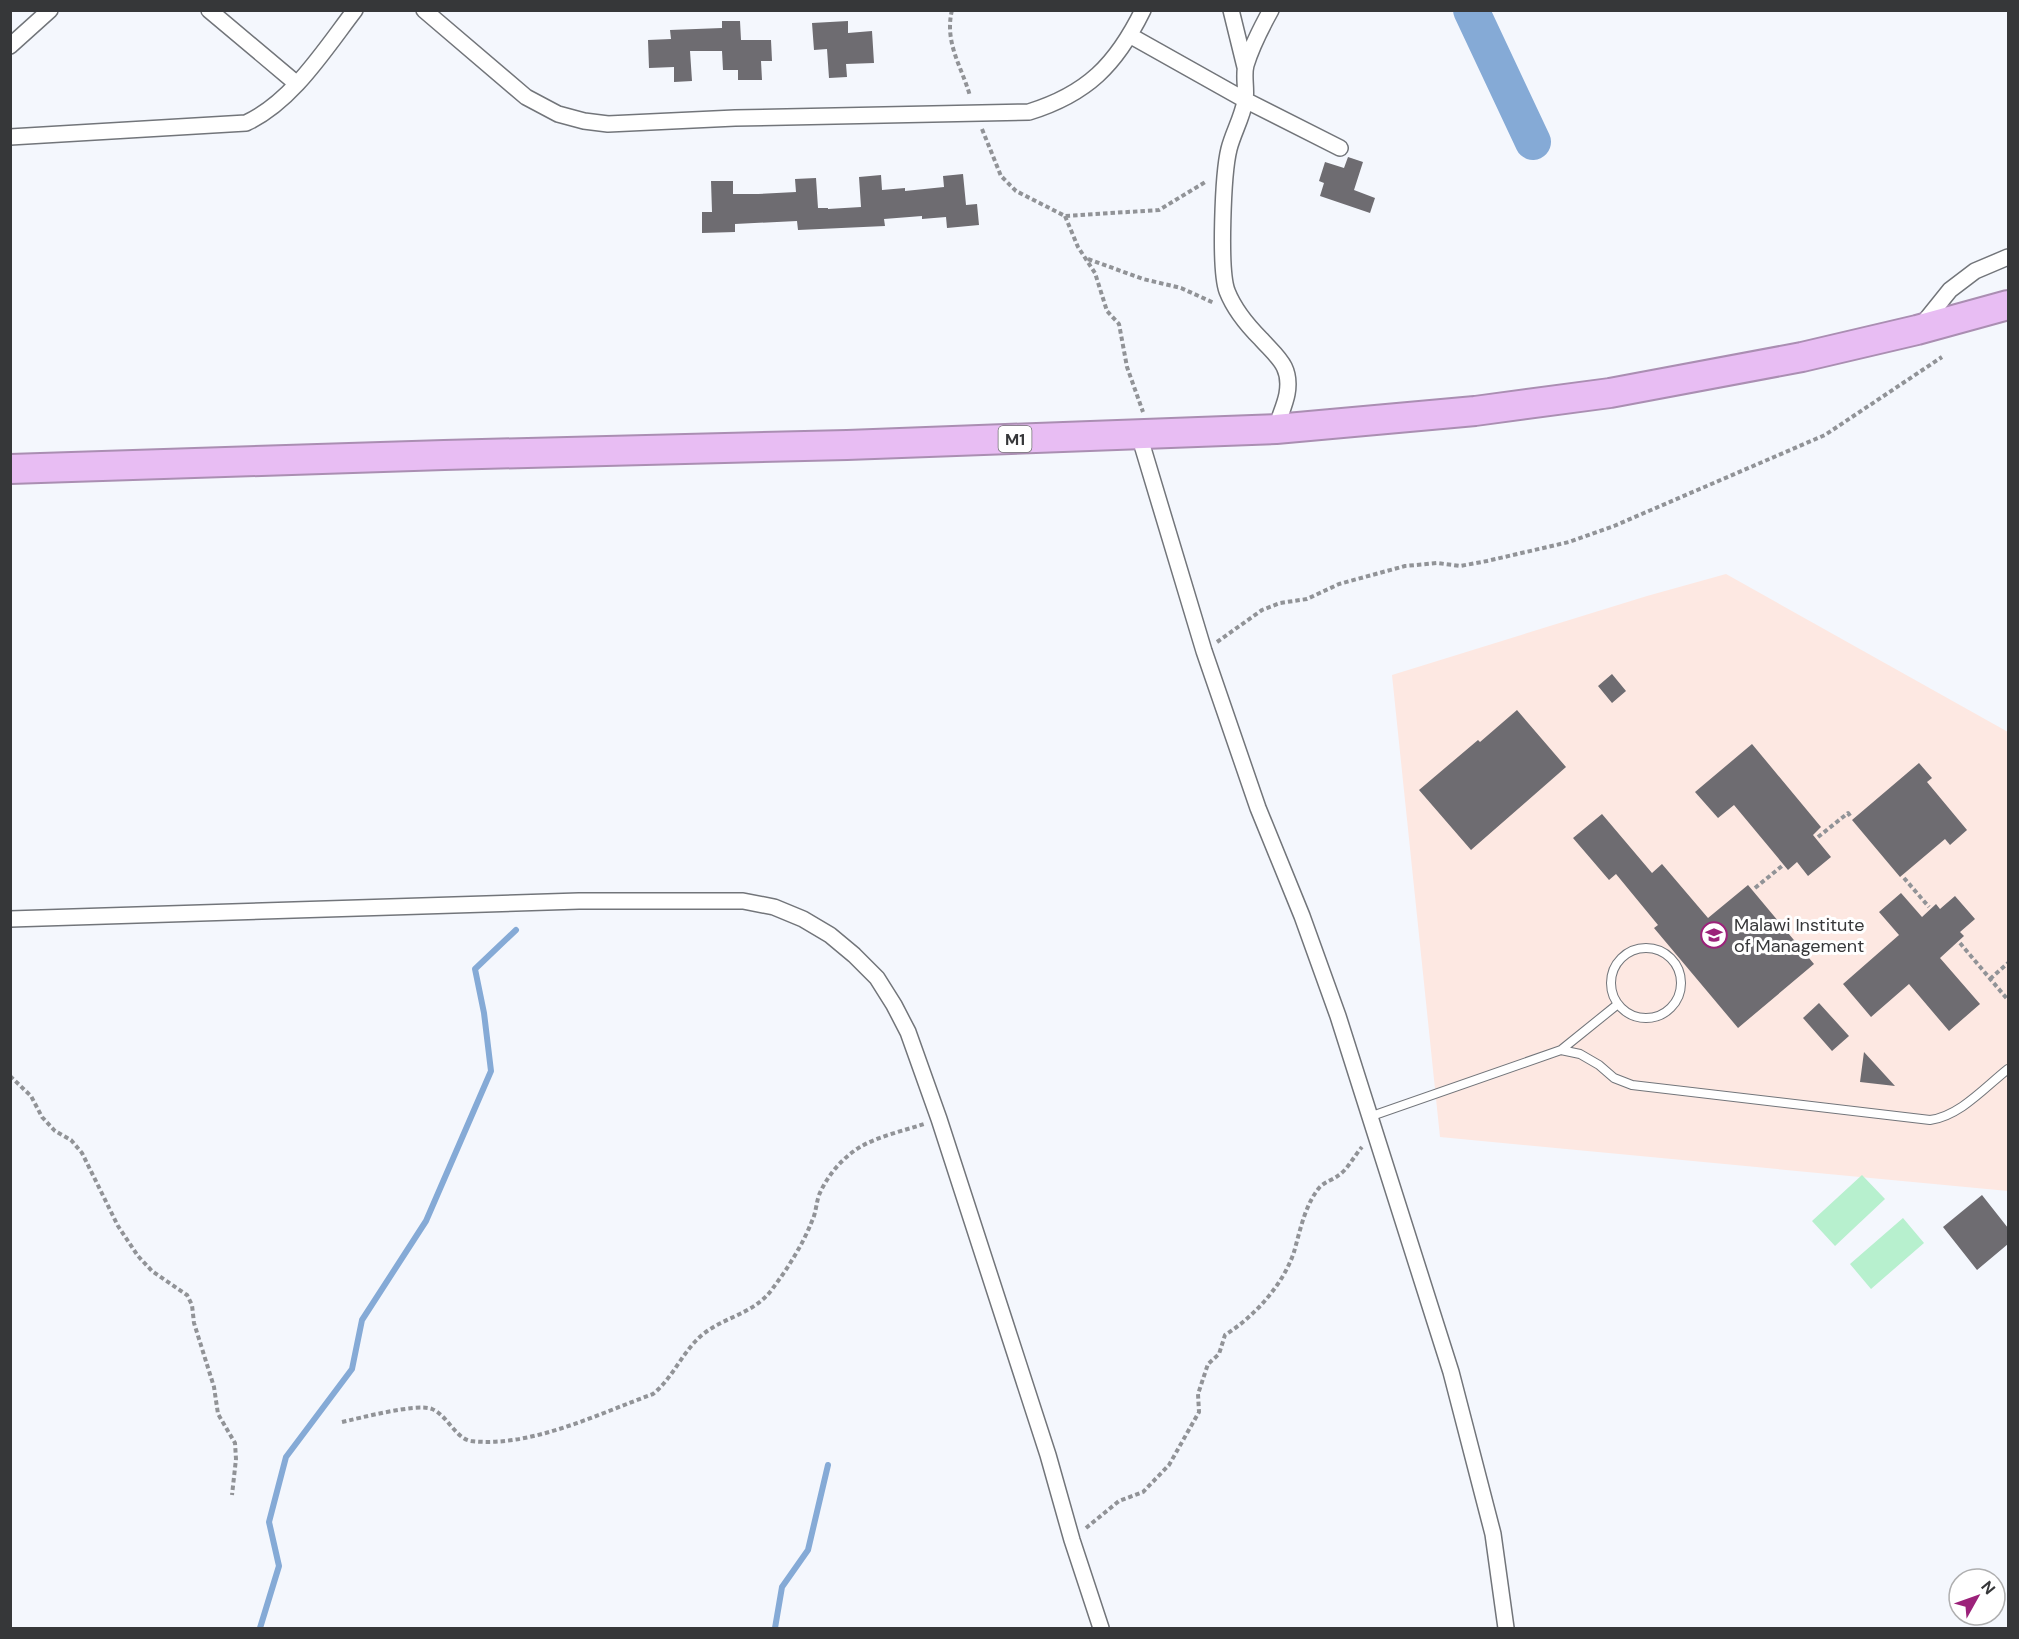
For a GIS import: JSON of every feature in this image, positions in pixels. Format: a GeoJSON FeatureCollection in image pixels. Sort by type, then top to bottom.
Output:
{"type":"FeatureCollection","features":[{"type":"Feature","properties":{"kind":"highway","name":"M1"},"geometry":{"type":"LineString","coordinates":[[10,469],[432,455],[847,445],[1276,429],[1476,411],[1610,393],[1791,360],[1917,330],[2008,305]]}},
{"type":"Feature","properties":{"kind":"street"},"geometry":{"type":"LineString","coordinates":[[10,46],[50,10]]}},
{"type":"Feature","properties":{"kind":"street"},"geometry":{"type":"LineString","coordinates":[[209,10],[297,84]]}},
{"type":"Feature","properties":{"kind":"street"},"geometry":{"type":"LineString","coordinates":[[10,137],[235,125],[256,118],[297,84],[356,10]]}},
{"type":"Feature","properties":{"kind":"street"},"geometry":{"type":"LineString","coordinates":[[424,10],[526,97],[558,114],[608,124],[735,118],[1029,112],[1054,105],[1074,94],[1110,63],[1131,36],[1143,10]]}},
{"type":"Feature","properties":{"kind":"street"},"geometry":{"type":"LineString","coordinates":[[1231,10],[1245,67],[1245,100],[1227,158],[1223,264],[1227,290],[1243,319],[1275,351],[1286,370],[1287,394],[1276,429]]}},
{"type":"Feature","properties":{"kind":"street"},"geometry":{"type":"LineString","coordinates":[[1245,67],[1271,10]]}},
{"type":"Feature","properties":{"kind":"street"},"geometry":{"type":"LineString","coordinates":[[1131,36],[1245,100],[1340,148]]}},
{"type":"Feature","properties":{"kind":"street"},"geometry":{"type":"LineString","coordinates":[[1917,330],[1950,290],[1975,271],[2008,257]]}},
{"type":"Feature","properties":{"kind":"street"},"geometry":{"type":"LineString","coordinates":[[1146,435],[1204,651],[1258,808],[1302,916],[1334,1005],[1451,1372],[1493,1534],[1506,1629]]}},
{"type":"Feature","properties":{"kind":"street"},"geometry":{"type":"LineString","coordinates":[[10,919],[579,902],[743,901],[774,907],[803,919],[830,935],[876,978],[909,1032],[1048,1455],[1072,1540],[1101,1629]]}},
{"type":"Feature","properties":{"kind":"lane"},"geometry":{"type":"LineString","coordinates":[[1642,948],[1654,949],[1665,954],[1674,962],[1681,984],[1674,1005],[1666,1012],[1645,1019],[1634,1017],[1618,1004],[1611,992],[1610,980],[1613,968],[1620,958],[1630,951],[1642,948]]}},
{"type":"Feature","properties":{"kind":"lane"},"geometry":{"type":"LineString","coordinates":[[1369,1117],[1561,1050],[1618,1004]]}},
{"type":"Feature","properties":{"kind":"lane"},"geometry":{"type":"LineString","coordinates":[[1561,1050],[1580,1054],[1599,1065],[1614,1078],[1632,1085],[1930,1120],[1953,1113],[2008,1069]]}},
{"type":"Feature","properties":{"kind":"path"},"geometry":{"type":"LineString","coordinates":[[952,10],[949,22],[954,55],[1001,176],[1016,191],[1065,216],[1159,210],[1208,181],[1227,158]]}},
{"type":"Feature","properties":{"kind":"path"},"geometry":{"type":"LineString","coordinates":[[1065,216],[1078,247],[1095,273],[1107,311],[1119,324],[1127,367],[1146,435]]}},
{"type":"Feature","properties":{"kind":"path"},"geometry":{"type":"LineString","coordinates":[[1087,259],[1143,279],[1181,288],[1204,297],[1243,319]]}},
{"type":"Feature","properties":{"kind":"path"},"geometry":{"type":"LineString","coordinates":[[1204,651],[1262,610],[1280,603],[1307,599],[1340,584],[1405,566],[1437,563],[1460,566],[1487,561],[1569,542],[1614,526],[1825,435],[1942,357]]}},
{"type":"Feature","properties":{"kind":"path"},"geometry":{"type":"LineString","coordinates":[[1818,837],[1848,813],[1851,817]]}},
{"type":"Feature","properties":{"kind":"path"},"geometry":{"type":"LineString","coordinates":[[1755,888],[1782,866]]}},
{"type":"Feature","properties":{"kind":"path"},"geometry":{"type":"LineString","coordinates":[[1904,878],[1929,907]]}},
{"type":"Feature","properties":{"kind":"path"},"geometry":{"type":"LineString","coordinates":[[1960,943],[2008,1000]]}},
{"type":"Feature","properties":{"kind":"path"},"geometry":{"type":"LineString","coordinates":[[1990,979],[2008,963]]}},
{"type":"Feature","properties":{"kind":"path"},"geometry":{"type":"LineString","coordinates":[[10,1077],[31,1096],[42,1118],[55,1131],[70,1140],[82,1153],[118,1226],[138,1257],[152,1271],[187,1295],[192,1305],[194,1323],[214,1387],[218,1414],[235,1443],[236,1459],[232,1495]]}},
{"type":"Feature","properties":{"kind":"path"},"geometry":{"type":"LineString","coordinates":[[342,1422],[417,1407],[433,1409],[468,1440],[496,1442],[546,1433],[652,1394],[661,1387],[687,1348],[704,1333],[762,1302],[773,1288],[814,1219],[819,1196],[827,1178],[843,1161],[860,1147],[891,1134],[939,1119]]}},
{"type":"Feature","properties":{"kind":"path"},"geometry":{"type":"LineString","coordinates":[[1072,1540],[1119,1501],[1143,1492],[1169,1465],[1199,1412],[1198,1394],[1208,1364],[1220,1354],[1225,1335],[1240,1326],[1268,1297],[1282,1277],[1293,1254],[1301,1223],[1320,1187],[1341,1174],[1361,1147],[1376,1139]]}},
{"type":"Feature","properties":{"kind":"shaded area","name":"Malawi Institute of Management"},"geometry":{"type":"Polygon","coordinates":[[[1726,574],[2008,732],[2008,1191],[1440,1137],[1392,675],[1647,596],[1726,574]]]}},
{"type":"Feature","properties":{"kind":"green space"},"geometry":{"type":"Polygon","coordinates":[[[1862,1175],[1885,1199],[1835,1246],[1812,1221],[1862,1175]]]}},
{"type":"Feature","properties":{"kind":"green space"},"geometry":{"type":"Polygon","coordinates":[[[1903,1218],[1924,1243],[1871,1289],[1850,1264],[1903,1218]]]}},
{"type":"Feature","properties":{"kind":"building"},"geometry":{"type":"Polygon","coordinates":[[[722,21],[740,21],[741,40],[771,40],[772,61],[761,61],[762,80],[738,80],[738,70],[723,70],[722,51],[690,51],[692,81],[674,82],[674,67],[649,68],[648,40],[671,39],[670,30],[722,28],[722,21]]]}},
{"type":"Feature","properties":{"kind":"building"},"geometry":{"type":"Polygon","coordinates":[[[848,21],[848,33],[872,31],[874,63],[846,64],[847,77],[829,78],[827,49],[814,50],[812,23],[848,21]]]}},
{"type":"Feature","properties":{"kind":"building"},"geometry":{"type":"Polygon","coordinates":[[[1348,157],[1363,162],[1354,190],[1375,198],[1370,213],[1320,196],[1324,183],[1319,181],[1325,162],[1344,168],[1348,157]]]}},
{"type":"Feature","properties":{"kind":"building"},"geometry":{"type":"Polygon","coordinates":[[[963,174],[966,205],[977,204],[979,225],[947,228],[946,217],[922,219],[922,216],[884,219],[885,226],[798,230],[797,221],[735,224],[735,232],[702,233],[702,212],[712,212],[711,181],[733,181],[733,194],[758,194],[796,192],[795,179],[816,178],[818,208],[828,209],[861,207],[859,177],[881,175],[882,190],[905,188],[905,191],[944,187],[943,176],[963,174]]]}},
{"type":"Feature","properties":{"kind":"building"},"geometry":{"type":"Polygon","coordinates":[[[1612,674],[1626,691],[1612,703],[1598,686],[1612,674]]]}},
{"type":"Feature","properties":{"kind":"building"},"geometry":{"type":"Polygon","coordinates":[[[1517,710],[1566,767],[1471,850],[1419,790],[1517,710]]]}},
{"type":"Feature","properties":{"kind":"building"},"geometry":{"type":"Polygon","coordinates":[[[1752,744],[1821,827],[1813,835],[1831,857],[1808,876],[1797,862],[1788,870],[1734,805],[1718,818],[1695,792],[1752,744]]]}},
{"type":"Feature","properties":{"kind":"building"},"geometry":{"type":"Polygon","coordinates":[[[1919,763],[1932,778],[1927,782],[1967,830],[1950,845],[1945,839],[1900,877],[1852,820],[1919,763]]]}},
{"type":"Feature","properties":{"kind":"building"},"geometry":{"type":"Polygon","coordinates":[[[1602,814],[1652,873],[1662,864],[1708,918],[1748,885],[1814,964],[1738,1028],[1654,928],[1658,925],[1616,874],[1609,880],[1573,838],[1602,814]]]}},
{"type":"Feature","properties":{"kind":"building"},"geometry":{"type":"Polygon","coordinates":[[[1901,893],[1922,917],[1936,904],[1940,909],[1955,896],[1975,919],[1960,932],[1964,936],[1940,958],[1980,1004],[1949,1031],[1909,984],[1871,1017],[1843,984],[1899,935],[1879,912],[1901,893]]]}},
{"type":"Feature","properties":{"kind":"building"},"geometry":{"type":"Polygon","coordinates":[[[1819,1003],[1849,1036],[1832,1051],[1803,1018],[1819,1003]]]}},
{"type":"Feature","properties":{"kind":"building"},"geometry":{"type":"Polygon","coordinates":[[[1864,1052],[1895,1086],[1860,1082],[1864,1052]]]}},
{"type":"Feature","properties":{"kind":"building"},"geometry":{"type":"Polygon","coordinates":[[[1982,1195],[2008,1228],[2008,1244],[1977,1270],[1943,1227],[1982,1195]]]}},
{"type":"Feature","properties":{"kind":"waterway"},"geometry":{"type":"LineString","coordinates":[[1471,10],[1533,142]]}},
{"type":"Feature","properties":{"kind":"waterway"},"geometry":{"type":"LineString","coordinates":[[260,1628],[279,1566],[269,1522],[286,1457],[352,1369],[362,1320],[426,1221],[491,1071],[484,1013],[475,969],[516,930]]}},
{"type":"Feature","properties":{"kind":"waterway"},"geometry":{"type":"LineString","coordinates":[[775,1628],[782,1587],[808,1550],[828,1465]]}},
{"type":"Feature","properties":{"kind":"place","name":"Malawi Institute of Management"},"geometry":{"type":"Point","coordinates":[1714,935]}}]}
